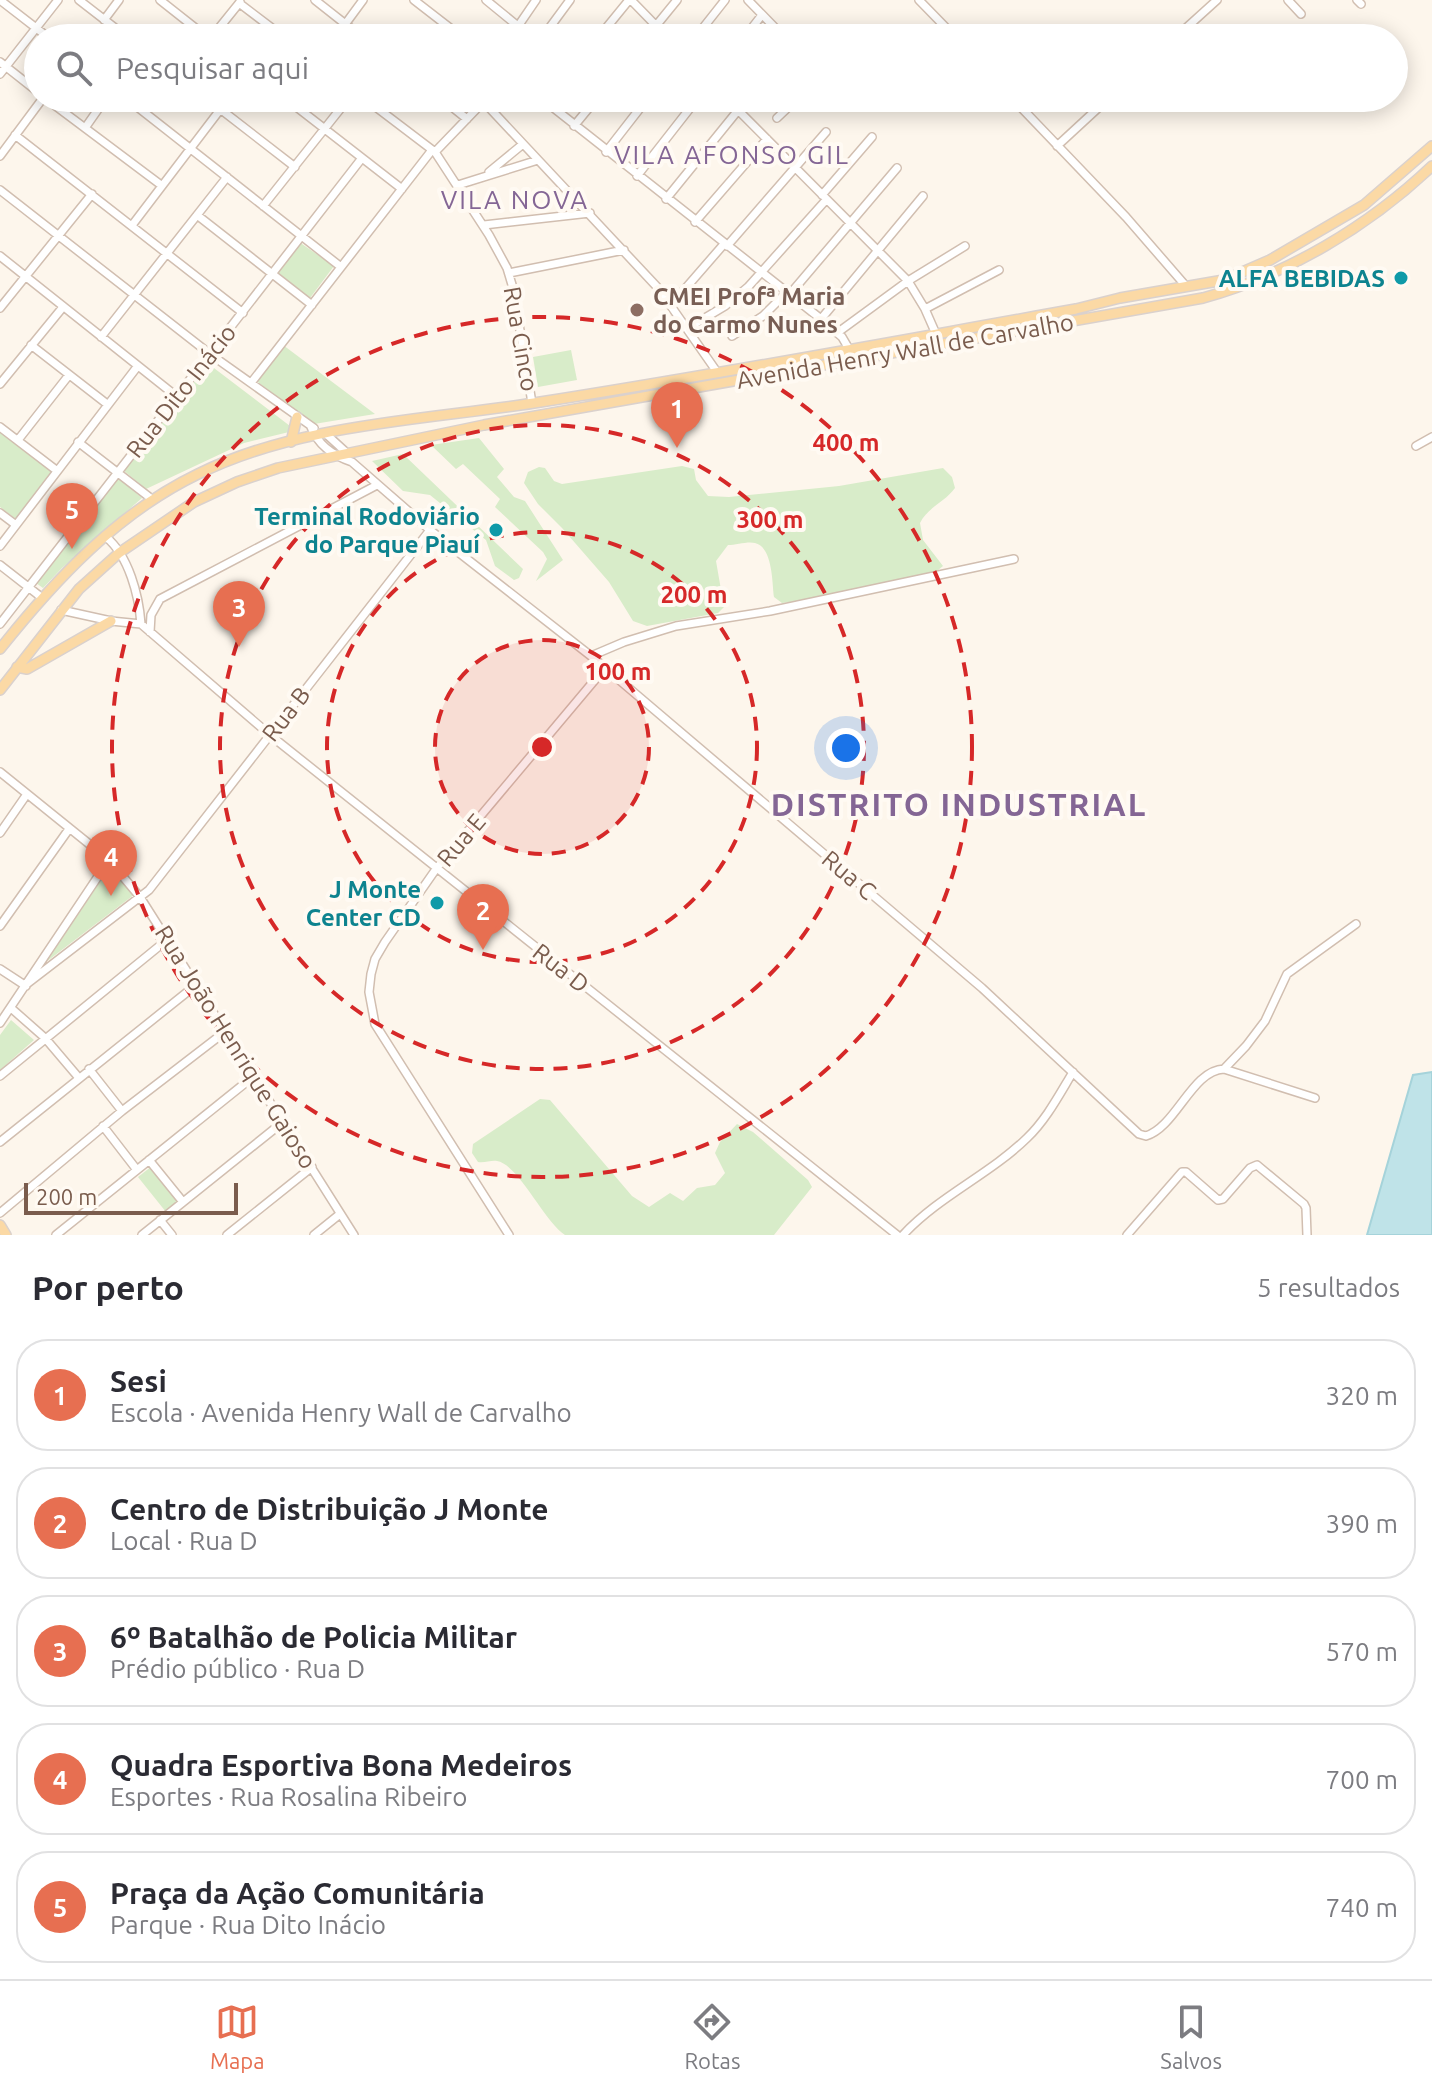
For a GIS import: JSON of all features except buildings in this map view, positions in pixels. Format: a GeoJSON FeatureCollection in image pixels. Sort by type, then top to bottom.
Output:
{"type":"FeatureCollection","features":[{"type":"Feature","properties":{"kind":"main road","name":"Avenida Henry Wall de Carvalho"},"geometry":{"type":"LineString","coordinates":[[0,649],[60,577],[153,500],[197,474],[247,455],[313,432],[328,434],[688,377],[1224,280],[1364,205],[1432,146]]}},
{"type":"Feature","properties":{"kind":"main road","name":"Avenida Henry Wall de Carvalho"},"geometry":{"type":"LineString","coordinates":[[0,690],[79,589],[119,553],[194,502],[237,482],[278,468],[336,457],[350,458],[484,425],[1194,300],[1261,278],[1347,231],[1385,206],[1432,166]]}},
{"type":"Feature","properties":{"kind":"main road"},"geometry":{"type":"LineString","coordinates":[[1339,221],[1347,231]]}},
{"type":"Feature","properties":{"kind":"main road"},"geometry":{"type":"LineString","coordinates":[[1189,285],[1196,293],[1194,300]]}},
{"type":"Feature","properties":{"kind":"main road"},"geometry":{"type":"LineString","coordinates":[[1124,297],[1128,312]]}},
{"type":"Feature","properties":{"kind":"main road"},"geometry":{"type":"LineString","coordinates":[[919,337],[919,349]]}},
{"type":"Feature","properties":{"kind":"main road"},"geometry":{"type":"LineString","coordinates":[[848,362],[849,349]]}},
{"type":"Feature","properties":{"kind":"main road"},"geometry":{"type":"LineString","coordinates":[[688,377],[690,389]]}},
{"type":"Feature","properties":{"kind":"main road"},"geometry":{"type":"LineString","coordinates":[[418,440],[421,425],[448,415]]}},
{"type":"Feature","properties":{"kind":"main road"},"geometry":{"type":"LineString","coordinates":[[291,442],[297,417]]}},
{"type":"Feature","properties":{"kind":"main road"},"geometry":{"type":"LineString","coordinates":[[17,667],[27,669],[111,621]]}},
{"type":"Feature","properties":{"kind":"main road"},"geometry":{"type":"LineString","coordinates":[[0,1225],[6,1235]]}},
{"type":"Feature","properties":{"kind":"street"},"geometry":{"type":"LineString","coordinates":[[0,0],[31,24]]}},
{"type":"Feature","properties":{"kind":"street"},"geometry":{"type":"LineString","coordinates":[[39,24],[58,0]]}},
{"type":"Feature","properties":{"kind":"street"},"geometry":{"type":"LineString","coordinates":[[79,0],[109,24]]}},
{"type":"Feature","properties":{"kind":"street"},"geometry":{"type":"LineString","coordinates":[[104,20],[119,0]]}},
{"type":"Feature","properties":{"kind":"street"},"geometry":{"type":"LineString","coordinates":[[160,0],[192,24]]}},
{"type":"Feature","properties":{"kind":"street"},"geometry":{"type":"LineString","coordinates":[[172,9],[180,0]]}},
{"type":"Feature","properties":{"kind":"street"},"geometry":{"type":"LineString","coordinates":[[315,0],[345,24],[363,0]]}},
{"type":"Feature","properties":{"kind":"street"},"geometry":{"type":"LineString","coordinates":[[414,0],[445,24]]}},
{"type":"Feature","properties":{"kind":"street"},"geometry":{"type":"LineString","coordinates":[[486,0],[515,24]]}},
{"type":"Feature","properties":{"kind":"street"},"geometry":{"type":"LineString","coordinates":[[521,24],[536,0]]}},
{"type":"Feature","properties":{"kind":"street"},"geometry":{"type":"LineString","coordinates":[[552,24],[570,0]]}},
{"type":"Feature","properties":{"kind":"street"},"geometry":{"type":"LineString","coordinates":[[610,24],[630,0],[655,24]]}},
{"type":"Feature","properties":{"kind":"street"},"geometry":{"type":"LineString","coordinates":[[657,24],[677,0]]}},
{"type":"Feature","properties":{"kind":"street"},"geometry":{"type":"LineString","coordinates":[[706,24],[725,0]]}},
{"type":"Feature","properties":{"kind":"street"},"geometry":{"type":"LineString","coordinates":[[748,0],[771,24]]}},
{"type":"Feature","properties":{"kind":"street"},"geometry":{"type":"LineString","coordinates":[[919,0],[942,24]]}},
{"type":"Feature","properties":{"kind":"street"},"geometry":{"type":"LineString","coordinates":[[1190,24],[1217,0]]}},
{"type":"Feature","properties":{"kind":"street"},"geometry":{"type":"LineString","coordinates":[[1288,0],[1301,14]]}},
{"type":"Feature","properties":{"kind":"street"},"geometry":{"type":"LineString","coordinates":[[221,24],[240,1],[266,24]]}},
{"type":"Feature","properties":{"kind":"street"},"geometry":{"type":"LineString","coordinates":[[755,24],[762,15]]}},
{"type":"Feature","properties":{"kind":"street"},"geometry":{"type":"LineString","coordinates":[[24,42],[2,67],[24,82]]}},
{"type":"Feature","properties":{"kind":"street"},"geometry":{"type":"LineString","coordinates":[[0,156],[33,112]]}},
{"type":"Feature","properties":{"kind":"street"},"geometry":{"type":"LineString","coordinates":[[63,112],[161,185]]}},
{"type":"Feature","properties":{"kind":"street"},"geometry":{"type":"LineString","coordinates":[[85,128],[96,112]]}},
{"type":"Feature","properties":{"kind":"street"},"geometry":{"type":"LineString","coordinates":[[144,112],[341,267]]}},
{"type":"Feature","properties":{"kind":"street"},"geometry":{"type":"LineString","coordinates":[[133,224],[218,112]]}},
{"type":"Feature","properties":{"kind":"street"},"geometry":{"type":"LineString","coordinates":[[223,112],[295,167]]}},
{"type":"Feature","properties":{"kind":"street"},"geometry":{"type":"LineString","coordinates":[[303,112],[402,189]]}},
{"type":"Feature","properties":{"kind":"street"},"geometry":{"type":"LineString","coordinates":[[263,206],[338,112]]}},
{"type":"Feature","properties":{"kind":"street","name":"Rua Cinco"},"geometry":{"type":"LineString","coordinates":[[382,112],[433,151],[484,225],[509,273],[532,403]]}},
{"type":"Feature","properties":{"kind":"street"},"geometry":{"type":"LineString","coordinates":[[458,112],[467,119]]}},
{"type":"Feature","properties":{"kind":"street"},"geometry":{"type":"LineString","coordinates":[[251,383],[433,151],[473,112]]}},
{"type":"Feature","properties":{"kind":"street"},"geometry":{"type":"LineString","coordinates":[[495,112],[624,250],[671,305],[717,372]]}},
{"type":"Feature","properties":{"kind":"street"},"geometry":{"type":"LineString","coordinates":[[559,112],[606,152],[821,319],[849,349]]}},
{"type":"Feature","properties":{"kind":"street"},"geometry":{"type":"LineString","coordinates":[[574,126],[586,112]]}},
{"type":"Feature","properties":{"kind":"street"},"geometry":{"type":"LineString","coordinates":[[606,152],[637,112]]}},
{"type":"Feature","properties":{"kind":"street"},"geometry":{"type":"LineString","coordinates":[[637,176],[687,112]]}},
{"type":"Feature","properties":{"kind":"street"},"geometry":{"type":"LineString","coordinates":[[666,199],[736,112]]}},
{"type":"Feature","properties":{"kind":"street"},"geometry":{"type":"LineString","coordinates":[[740,112],[908,281],[936,334]]}},
{"type":"Feature","properties":{"kind":"street"},"geometry":{"type":"LineString","coordinates":[[777,118],[783,112]]}},
{"type":"Feature","properties":{"kind":"street"},"geometry":{"type":"LineString","coordinates":[[1025,112],[1189,285]]}},
{"type":"Feature","properties":{"kind":"street"},"geometry":{"type":"LineString","coordinates":[[1057,146],[1094,112]]}},
{"type":"Feature","properties":{"kind":"street"},"geometry":{"type":"LineString","coordinates":[[671,305],[826,132]]}},
{"type":"Feature","properties":{"kind":"street"},"geometry":{"type":"LineString","coordinates":[[15,135],[133,224],[243,313]]}},
{"type":"Feature","properties":{"kind":"street"},"geometry":{"type":"LineString","coordinates":[[688,328],[735,299],[761,273],[872,137]]}},
{"type":"Feature","properties":{"kind":"street"},"geometry":{"type":"LineString","coordinates":[[695,222],[767,139]]}},
{"type":"Feature","properties":{"kind":"street"},"geometry":{"type":"LineString","coordinates":[[485,176],[523,144]]}},
{"type":"Feature","properties":{"kind":"street","name":"Rua Dito Inácio"},"geometry":{"type":"LineString","coordinates":[[0,624],[362,158]]}},
{"type":"Feature","properties":{"kind":"street"},"geometry":{"type":"LineString","coordinates":[[458,185],[538,160]]}},
{"type":"Feature","properties":{"kind":"street"},"geometry":{"type":"LineString","coordinates":[[732,336],[763,316],[788,293],[897,168]]}},
{"type":"Feature","properties":{"kind":"street"},"geometry":{"type":"LineString","coordinates":[[101,337],[227,177]]}},
{"type":"Feature","properties":{"kind":"street"},"geometry":{"type":"LineString","coordinates":[[0,190],[210,354],[297,417],[336,457]]}},
{"type":"Feature","properties":{"kind":"street"},"geometry":{"type":"LineString","coordinates":[[0,308],[92,194]]}},
{"type":"Feature","properties":{"kind":"street"},"geometry":{"type":"LineString","coordinates":[[821,319],[923,196]]}},
{"type":"Feature","properties":{"kind":"street"},"geometry":{"type":"LineString","coordinates":[[484,225],[590,213]]}},
{"type":"Feature","properties":{"kind":"street"},"geometry":{"type":"LineString","coordinates":[[197,215],[312,305]]}},
{"type":"Feature","properties":{"kind":"street"},"geometry":{"type":"LineString","coordinates":[[837,333],[908,281],[965,246]]}},
{"type":"Feature","properties":{"kind":"street"},"geometry":{"type":"LineString","coordinates":[[509,273],[624,250]]}},
{"type":"Feature","properties":{"kind":"street"},"geometry":{"type":"LineString","coordinates":[[0,256],[176,396]]}},
{"type":"Feature","properties":{"kind":"street"},"geometry":{"type":"LineString","coordinates":[[925,309],[999,270]]}},
{"type":"Feature","properties":{"kind":"street"},"geometry":{"type":"LineString","coordinates":[[1,381],[63,307]]}},
{"type":"Feature","properties":{"kind":"street"},"geometry":{"type":"LineString","coordinates":[[31,345],[107,404]]}},
{"type":"Feature","properties":{"kind":"street"},"geometry":{"type":"LineString","coordinates":[[0,546],[137,367]]}},
{"type":"Feature","properties":{"kind":"street"},"geometry":{"type":"LineString","coordinates":[[18,440],[69,375]]}},
{"type":"Feature","properties":{"kind":"street"},"geometry":{"type":"LineString","coordinates":[[0,427],[56,470]]}},
{"type":"Feature","properties":{"kind":"street","name":"Rua C"},"geometry":{"type":"LineString","coordinates":[[328,434],[377,485],[430,530],[591,656],[982,988],[1139,1134],[1146,1136],[1158,1130],[1204,1077],[1216,1069],[1224,1069]]}},
{"type":"Feature","properties":{"kind":"street"},"geometry":{"type":"LineString","coordinates":[[1416,446],[1432,437]]}},
{"type":"Feature","properties":{"kind":"street"},"geometry":{"type":"LineString","coordinates":[[78,442],[153,500]]}},
{"type":"Feature","properties":{"kind":"street"},"geometry":{"type":"LineString","coordinates":[[150,632],[154,606],[160,599],[377,485]]}},
{"type":"Feature","properties":{"kind":"street"},"geometry":{"type":"LineString","coordinates":[[0,513],[16,525]]}},
{"type":"Feature","properties":{"kind":"street","name":"Rua B"},"geometry":{"type":"LineString","coordinates":[[27,985],[140,897],[160,876],[430,530]]}},
{"type":"Feature","properties":{"kind":"street"},"geometry":{"type":"LineString","coordinates":[[61,610],[141,624],[132,580],[119,553],[106,537]]}},
{"type":"Feature","properties":{"kind":"street"},"geometry":{"type":"LineString","coordinates":[[591,656],[676,626],[770,611],[1014,559]]}},
{"type":"Feature","properties":{"kind":"street"},"geometry":{"type":"LineString","coordinates":[[0,565],[41,597]]}},
{"type":"Feature","properties":{"kind":"street","name":"Rua D"},"geometry":{"type":"LineString","coordinates":[[141,624],[270,735],[436,869],[900,1235]]}},
{"type":"Feature","properties":{"kind":"street","name":"Rua E"},"geometry":{"type":"LineString","coordinates":[[509,1235],[375,1024],[369,992],[375,959],[436,869],[604,669]]}},
{"type":"Feature","properties":{"kind":"street","name":"Rua João Henrique Gaioso"},"geometry":{"type":"LineString","coordinates":[[0,772],[109,860],[140,897],[354,1235]]}},
{"type":"Feature","properties":{"kind":"street"},"geometry":{"type":"LineString","coordinates":[[0,833],[27,794]]}},
{"type":"Feature","properties":{"kind":"street"},"geometry":{"type":"LineString","coordinates":[[0,926],[69,829]]}},
{"type":"Feature","properties":{"kind":"street"},"geometry":{"type":"LineString","coordinates":[[0,1023],[109,860]]}},
{"type":"Feature","properties":{"kind":"street"},"geometry":{"type":"LineString","coordinates":[[1315,1098],[1224,1069],[1265,1021],[1287,974],[1356,924]]}},
{"type":"Feature","properties":{"kind":"street"},"geometry":{"type":"LineString","coordinates":[[0,1076],[168,939]]}},
{"type":"Feature","properties":{"kind":"street"},"geometry":{"type":"LineString","coordinates":[[0,969],[27,985]]}},
{"type":"Feature","properties":{"kind":"street"},"geometry":{"type":"LineString","coordinates":[[0,1142],[196,985]]}},
{"type":"Feature","properties":{"kind":"street"},"geometry":{"type":"LineString","coordinates":[[11,1008],[45,1038],[79,1078]]}},
{"type":"Feature","properties":{"kind":"street"},"geometry":{"type":"LineString","coordinates":[[0,1213],[103,1126],[226,1031]]}},
{"type":"Feature","properties":{"kind":"street"},"geometry":{"type":"LineString","coordinates":[[89,1069],[122,1111]]}},
{"type":"Feature","properties":{"kind":"street"},"geometry":{"type":"LineString","coordinates":[[900,1235],[1027,1138],[1049,1111],[1073,1072]]}},
{"type":"Feature","properties":{"kind":"street"},"geometry":{"type":"LineString","coordinates":[[56,1235],[254,1076]]}},
{"type":"Feature","properties":{"kind":"street"},"geometry":{"type":"LineString","coordinates":[[142,1235],[283,1122]]}},
{"type":"Feature","properties":{"kind":"street"},"geometry":{"type":"LineString","coordinates":[[103,1126],[137,1170]]}},
{"type":"Feature","properties":{"kind":"street"},"geometry":{"type":"LineString","coordinates":[[149,1160],[183,1202]]}},
{"type":"Feature","properties":{"kind":"street"},"geometry":{"type":"LineString","coordinates":[[1127,1235],[1182,1172],[1186,1172],[1218,1200],[1223,1199],[1250,1168],[1257,1165],[1304,1204],[1307,1235]]}},
{"type":"Feature","properties":{"kind":"street"},"geometry":{"type":"LineString","coordinates":[[227,1235],[312,1167]]}},
{"type":"Feature","properties":{"kind":"street"},"geometry":{"type":"LineString","coordinates":[[314,1235],[340,1214]]}},
{"type":"Feature","properties":{"kind":"street"},"geometry":{"type":"LineString","coordinates":[[160,1220],[172,1235]]}},
{"type":"Feature","properties":{"kind":"green space"},"geometry":{"type":"Polygon","coordinates":[[[299,242],[334,266],[310,298],[278,273],[299,242]]]}},
{"type":"Feature","properties":{"kind":"green space"},"geometry":{"type":"Polygon","coordinates":[[[283,345],[375,414],[314,424],[255,380],[283,345]]]}},
{"type":"Feature","properties":{"kind":"green space"},"geometry":{"type":"Polygon","coordinates":[[[571,350],[577,380],[538,387],[533,357],[571,350]]]}},
{"type":"Feature","properties":{"kind":"green space"},"geometry":{"type":"Polygon","coordinates":[[[206,362],[290,426],[289,432],[244,443],[146,489],[123,470],[206,362]]]}},
{"type":"Feature","properties":{"kind":"green space"},"geometry":{"type":"Polygon","coordinates":[[[0,430],[53,471],[16,519],[0,507],[0,430]]]}},
{"type":"Feature","properties":{"kind":"green space"},"geometry":{"type":"Polygon","coordinates":[[[479,438],[504,469],[497,477],[514,497],[525,501],[563,560],[536,581],[547,559],[543,552],[495,507],[500,499],[463,464],[456,469],[431,445],[479,438]]]}},
{"type":"Feature","properties":{"kind":"green space"},"geometry":{"type":"Polygon","coordinates":[[[403,454],[523,569],[519,578],[514,580],[495,566],[486,540],[430,495],[403,491],[372,461],[403,454]]]}},
{"type":"Feature","properties":{"kind":"green space"},"geometry":{"type":"Polygon","coordinates":[[[682,466],[694,469],[696,480],[708,496],[729,497],[839,486],[943,468],[952,477],[955,488],[920,523],[923,540],[943,566],[937,571],[782,603],[774,597],[768,558],[761,546],[752,543],[728,545],[716,561],[724,607],[718,613],[647,626],[633,621],[609,582],[538,504],[524,483],[528,472],[539,467],[545,468],[554,481],[562,484],[682,466]]]}},
{"type":"Feature","properties":{"kind":"green space"},"geometry":{"type":"Polygon","coordinates":[[[117,477],[142,498],[43,588],[36,583],[117,477]]]}},
{"type":"Feature","properties":{"kind":"green space"},"geometry":{"type":"Polygon","coordinates":[[[110,867],[135,894],[46,962],[110,867]]]}},
{"type":"Feature","properties":{"kind":"green space"},"geometry":{"type":"Polygon","coordinates":[[[11,1020],[34,1040],[0,1070],[0,1035],[11,1020]]]}},
{"type":"Feature","properties":{"kind":"green space"},"geometry":{"type":"Polygon","coordinates":[[[540,1099],[550,1100],[632,1196],[649,1207],[670,1193],[683,1201],[697,1188],[715,1185],[725,1173],[715,1153],[720,1142],[737,1124],[753,1132],[812,1187],[774,1235],[565,1235],[505,1164],[497,1161],[478,1162],[472,1153],[473,1144],[540,1099]]]}},
{"type":"Feature","properties":{"kind":"green space"},"geometry":{"type":"Polygon","coordinates":[[[152,1166],[180,1200],[166,1212],[138,1177],[152,1166]]]}},
{"type":"Feature","properties":{"kind":"water"},"geometry":{"type":"Polygon","coordinates":[[[1432,1072],[1432,1235],[1367,1235],[1413,1075],[1432,1072]]]}},
{"type":"Feature","properties":{"kind":"place","name":"ALFA BEBIDAS"},"geometry":{"type":"Point","coordinates":[1401,278]}},
{"type":"Feature","properties":{"kind":"place","name":"CMEI Profª Maria do Carmo Nunes"},"geometry":{"type":"Point","coordinates":[637,310]}},
{"type":"Feature","properties":{"kind":"place","name":"Sesi"},"geometry":{"type":"Point","coordinates":[677,448]}},
{"type":"Feature","properties":{"kind":"place","name":"Terminal Rodoviário do Parque Piauí"},"geometry":{"type":"Point","coordinates":[496,530]}},
{"type":"Feature","properties":{"kind":"place","name":"Praça da Ação Comunitária"},"geometry":{"type":"Point","coordinates":[72,549]}},
{"type":"Feature","properties":{"kind":"place","name":"6º Batalhão de Policia Militar"},"geometry":{"type":"Point","coordinates":[239,647]}},
{"type":"Feature","properties":{"kind":"place","name":"Quadra Esportiva Bona Medeiros"},"geometry":{"type":"Point","coordinates":[111,896]}},
{"type":"Feature","properties":{"kind":"place","name":"J Monte Center CD"},"geometry":{"type":"Point","coordinates":[437,903]}},
{"type":"Feature","properties":{"kind":"place","name":"Centro de Distribuição J Monte"},"geometry":{"type":"Point","coordinates":[483,950]}},
{"type":"Feature","properties":{"kind":"district","name":"VILA AFONSO GIL"},"geometry":{"type":"Point","coordinates":[732,154]}},
{"type":"Feature","properties":{"kind":"district","name":"VILA NOVA"},"geometry":{"type":"Point","coordinates":[515,199]}},
{"type":"Feature","properties":{"kind":"district","name":"DISTRITO INDUSTRIAL"},"geometry":{"type":"Point","coordinates":[959,804]}}]}
